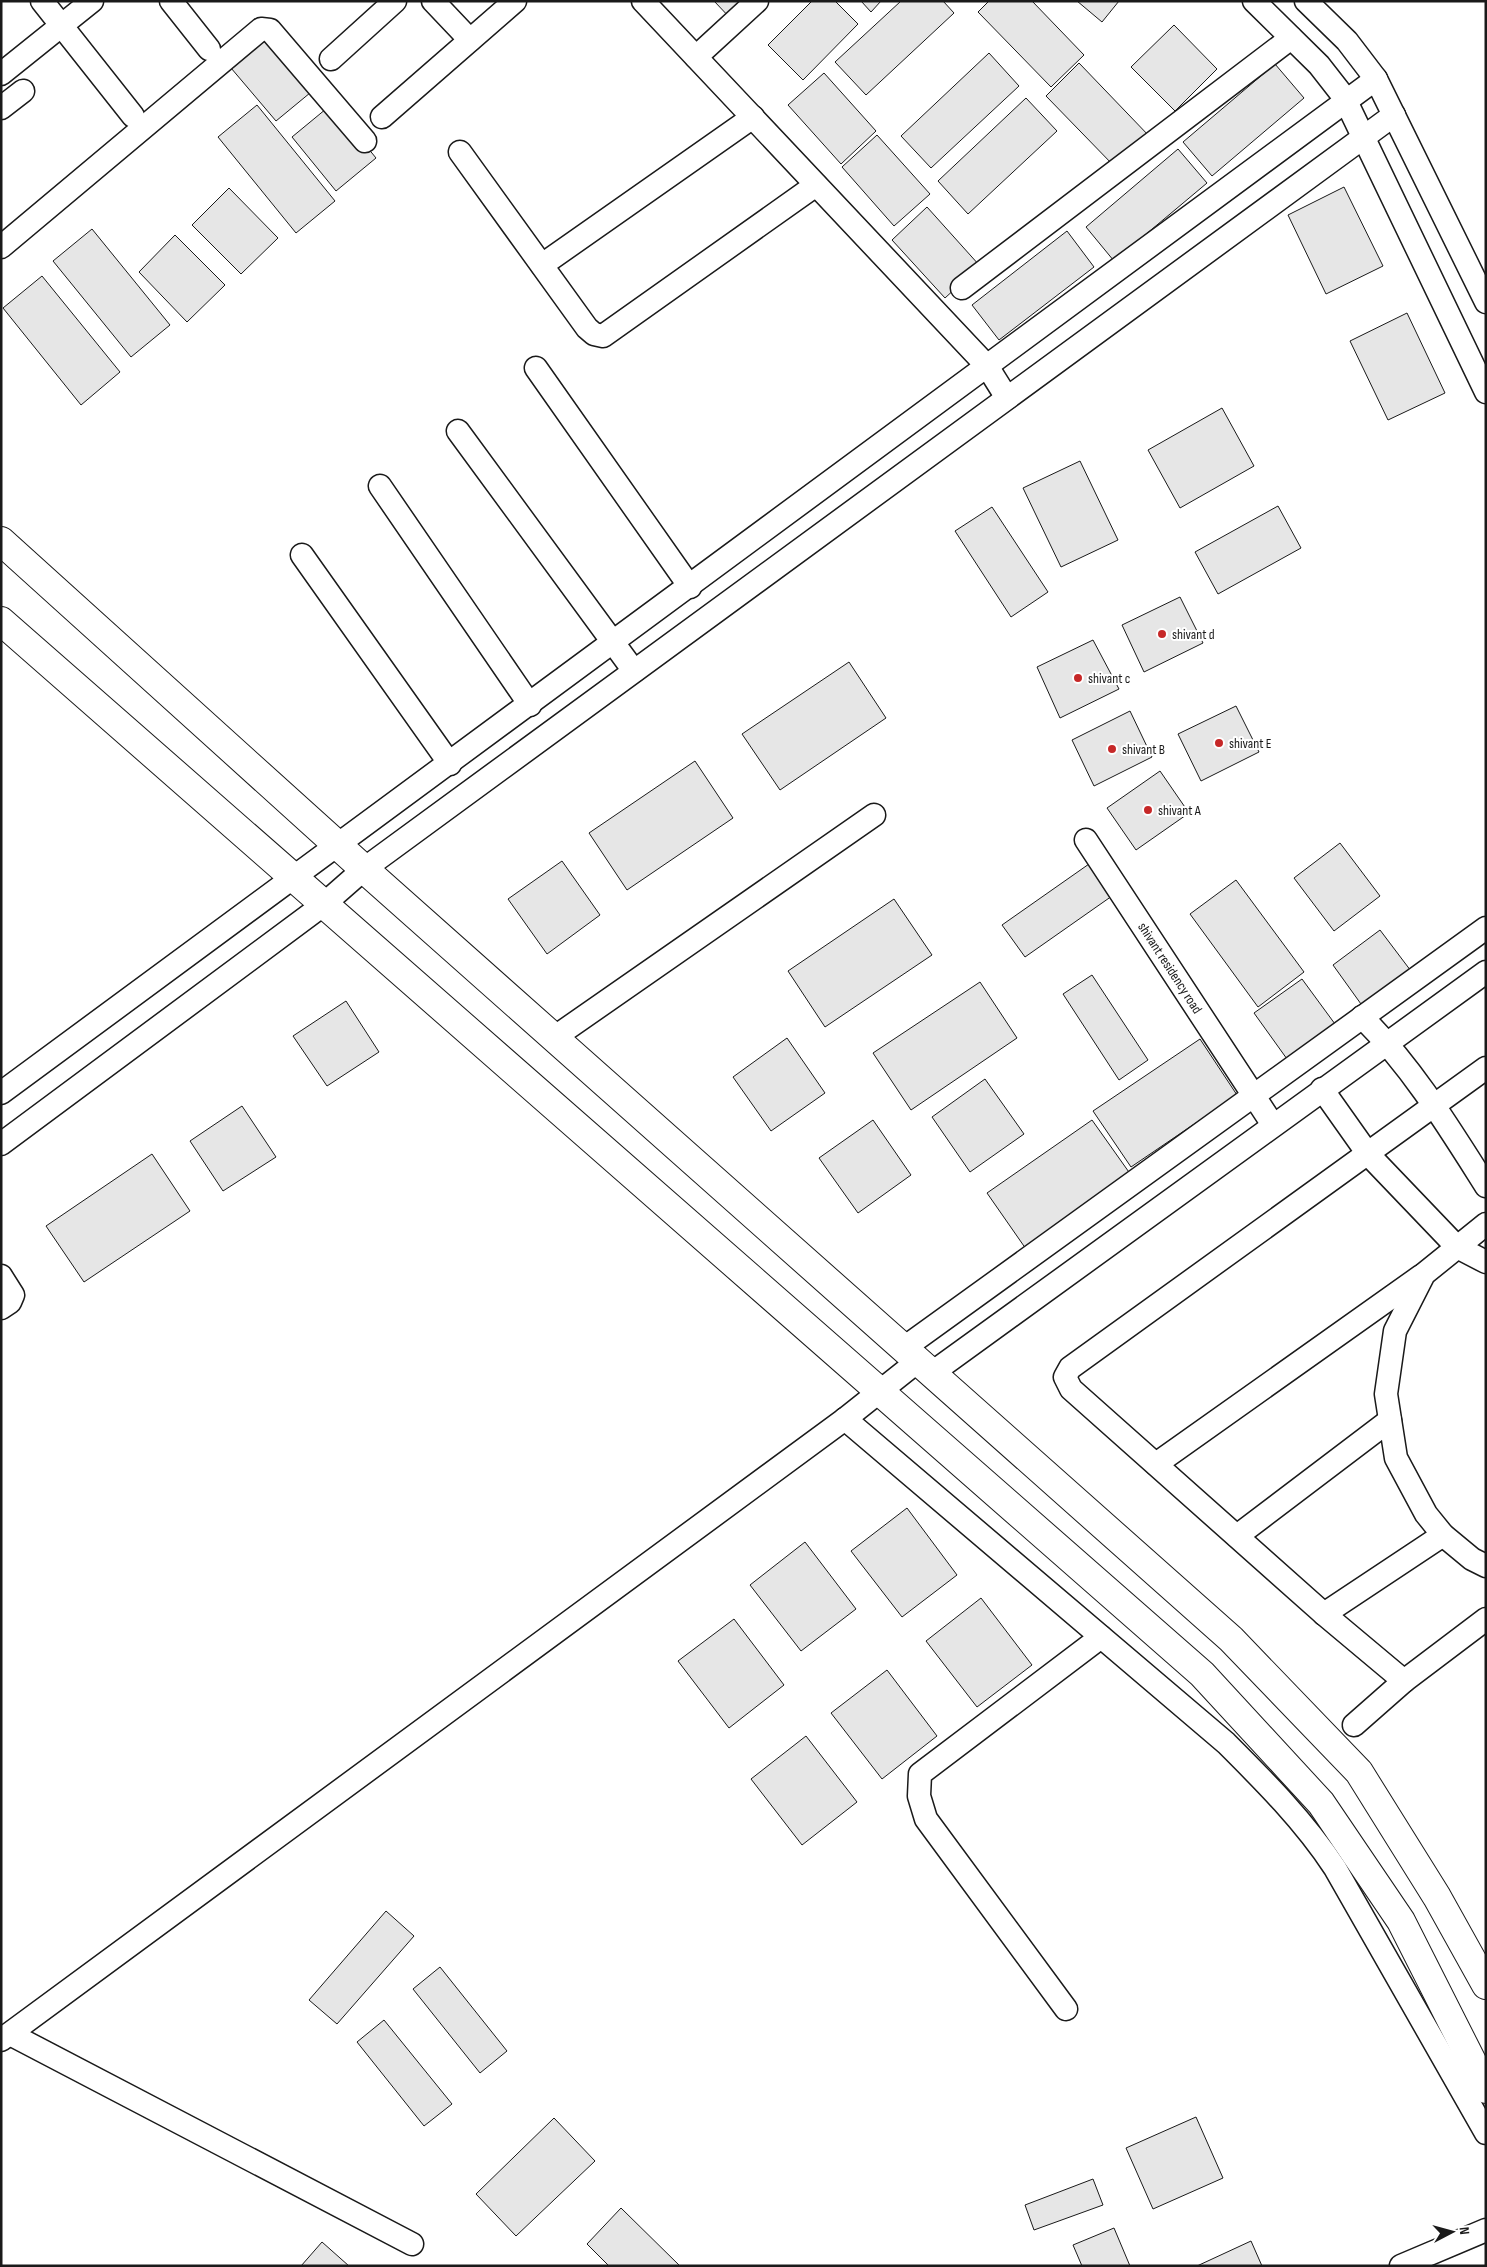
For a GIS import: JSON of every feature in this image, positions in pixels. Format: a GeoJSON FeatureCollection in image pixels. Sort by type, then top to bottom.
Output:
{"type":"FeatureCollection","features":[{"type":"Feature","properties":{"kind":"main road"},"geometry":{"type":"LineString","coordinates":[[1,541],[364,869],[1231,1639],[1359,1772],[1438,1897],[1486,1985]]}},
{"type":"Feature","properties":{"kind":"main road"},"geometry":{"type":"LineString","coordinates":[[1,621],[1202,1674],[1321,1803],[1401,1921],[1486,2088]]}},
{"type":"Feature","properties":{"kind":"street"},"geometry":{"type":"LineString","coordinates":[[42,1],[133,116]]}},
{"type":"Feature","properties":{"kind":"street"},"geometry":{"type":"LineString","coordinates":[[1,74],[92,1]]}},
{"type":"Feature","properties":{"kind":"street"},"geometry":{"type":"LineString","coordinates":[[171,1],[209,49]]}},
{"type":"Feature","properties":{"kind":"street"},"geometry":{"type":"LineString","coordinates":[[331,59],[395,1]]}},
{"type":"Feature","properties":{"kind":"street"},"geometry":{"type":"LineString","coordinates":[[432,1],[470,40]]}},
{"type":"Feature","properties":{"kind":"street"},"geometry":{"type":"LineString","coordinates":[[382,117],[515,1]]}},
{"type":"Feature","properties":{"kind":"street"},"geometry":{"type":"LineString","coordinates":[[643,1],[988,366],[1007,398]]}},
{"type":"Feature","properties":{"kind":"street"},"geometry":{"type":"LineString","coordinates":[[696,57],[757,1]]}},
{"type":"Feature","properties":{"kind":"street"},"geometry":{"type":"LineString","coordinates":[[1254,1],[1319,65],[1346,101],[1486,392]]}},
{"type":"Feature","properties":{"kind":"street"},"geometry":{"type":"LineString","coordinates":[[1306,1],[1347,41],[1376,79],[1486,302]]}},
{"type":"Feature","properties":{"kind":"street"},"geometry":{"type":"LineString","coordinates":[[1,247],[261,29],[270,30],[365,141]]}},
{"type":"Feature","properties":{"kind":"street"},"geometry":{"type":"LineString","coordinates":[[962,288],[1291,38]]}},
{"type":"Feature","properties":{"kind":"street"},"geometry":{"type":"LineString","coordinates":[[1,1093],[293,878],[340,846],[1376,79]]}},
{"type":"Feature","properties":{"kind":"street"},"geometry":{"type":"LineString","coordinates":[[1,108],[23,91]]}},
{"type":"Feature","properties":{"kind":"street"},"geometry":{"type":"LineString","coordinates":[[1,1144],[323,905],[364,869],[1394,115]]}},
{"type":"Feature","properties":{"kind":"street"},"geometry":{"type":"LineString","coordinates":[[542,265],[753,118]]}},
{"type":"Feature","properties":{"kind":"street"},"geometry":{"type":"LineString","coordinates":[[460,152],[587,328],[594,334],[603,336],[816,185]]}},
{"type":"Feature","properties":{"kind":"street"},"geometry":{"type":"LineString","coordinates":[[536,368],[690,587]]}},
{"type":"Feature","properties":{"kind":"street"},"geometry":{"type":"LineString","coordinates":[[458,431],[634,671]]}},
{"type":"Feature","properties":{"kind":"street"},"geometry":{"type":"LineString","coordinates":[[380,486],[530,704]]}},
{"type":"Feature","properties":{"kind":"street"},"geometry":{"type":"LineString","coordinates":[[302,555],[450,764]]}},
{"type":"Feature","properties":{"kind":"street"},"geometry":{"type":"LineString","coordinates":[[555,1037],[874,815]]}},
{"type":"Feature","properties":{"kind":"street","name":"shivant residency road"},"geometry":{"type":"LineString","coordinates":[[1086,840],[1273,1125]]}},
{"type":"Feature","properties":{"kind":"street"},"geometry":{"type":"LineString","coordinates":[[412,2244],[5,2037],[845,1419],[1254,1095],[1486,928]]}},
{"type":"Feature","properties":{"kind":"street"},"geometry":{"type":"LineString","coordinates":[[918,1361],[1273,1125],[1486,972]]}},
{"type":"Feature","properties":{"kind":"street"},"geometry":{"type":"LineString","coordinates":[[1362,1017],[1387,1042],[1435,1105],[1486,1186]]}},
{"type":"Feature","properties":{"kind":"street"},"geometry":{"type":"LineString","coordinates":[[1404,1681],[1324,1614],[1071,1389],[1065,1377],[1070,1368],[1486,1068]]}},
{"type":"Feature","properties":{"kind":"street"},"geometry":{"type":"LineString","coordinates":[[1322,1089],[1368,1154],[1456,1247],[1486,1262]]}},
{"type":"Feature","properties":{"kind":"street"},"geometry":{"type":"LineString","coordinates":[[1156,1464],[1424,1274],[1486,1224]]}},
{"type":"Feature","properties":{"kind":"street"},"geometry":{"type":"LineString","coordinates":[[1424,1274],[1395,1331],[1386,1394],[1396,1458],[1426,1514],[1443,1535],[1472,1559],[1486,1566]]}},
{"type":"Feature","properties":{"kind":"street"},"geometry":{"type":"LineString","coordinates":[[1,1276],[14,1294],[10,1302],[1,1308]]}},
{"type":"Feature","properties":{"kind":"street"},"geometry":{"type":"LineString","coordinates":[[845,1419],[1226,1743],[1281,1798],[1315,1837],[1335,1868],[1486,2133]]}},
{"type":"Feature","properties":{"kind":"street"},"geometry":{"type":"LineString","coordinates":[[1237,1536],[1390,1420]]}},
{"type":"Feature","properties":{"kind":"street"},"geometry":{"type":"LineString","coordinates":[[1324,1614],[1443,1535]]}},
{"type":"Feature","properties":{"kind":"street"},"geometry":{"type":"LineString","coordinates":[[1354,1725],[1404,1681],[1486,1620]]}},
{"type":"Feature","properties":{"kind":"street"},"geometry":{"type":"LineString","coordinates":[[1066,2009],[926,1819],[919,1796],[920,1774],[1101,1637]]}},
{"type":"Feature","properties":{"kind":"street"},"geometry":{"type":"LineString","coordinates":[[1401,2266],[1486,2230]]}},
{"type":"Feature","properties":{"kind":"building"},"geometry":{"type":"Polygon","coordinates":[[[714,1],[753,1],[733,21],[714,1]]]}},
{"type":"Feature","properties":{"kind":"building"},"geometry":{"type":"Polygon","coordinates":[[[812,1],[835,1],[858,24],[803,80],[768,45],[812,1]]]}},
{"type":"Feature","properties":{"kind":"building"},"geometry":{"type":"Polygon","coordinates":[[[861,1],[881,1],[871,12],[861,1]]]}},
{"type":"Feature","properties":{"kind":"building"},"geometry":{"type":"Polygon","coordinates":[[[901,1],[943,1],[954,13],[866,95],[835,62],[901,1]]]}},
{"type":"Feature","properties":{"kind":"building"},"geometry":{"type":"Polygon","coordinates":[[[989,1],[1032,1],[1084,55],[1051,87],[978,12],[989,1]]]}},
{"type":"Feature","properties":{"kind":"building"},"geometry":{"type":"Polygon","coordinates":[[[1077,1],[1119,1],[1102,22],[1077,1]]]}},
{"type":"Feature","properties":{"kind":"building"},"geometry":{"type":"Polygon","coordinates":[[[1174,25],[1217,69],[1175,111],[1131,67],[1174,25]]]}},
{"type":"Feature","properties":{"kind":"building"},"geometry":{"type":"Polygon","coordinates":[[[271,34],[316,88],[276,121],[231,68],[271,34]]]}},
{"type":"Feature","properties":{"kind":"building"},"geometry":{"type":"Polygon","coordinates":[[[989,53],[1019,86],[931,168],[901,136],[989,53]]]}},
{"type":"Feature","properties":{"kind":"building"},"geometry":{"type":"Polygon","coordinates":[[[1079,63],[1151,138],[1115,167],[1046,96],[1079,63]]]}},
{"type":"Feature","properties":{"kind":"building"},"geometry":{"type":"Polygon","coordinates":[[[1275,64],[1304,98],[1212,176],[1183,142],[1275,64]]]}},
{"type":"Feature","properties":{"kind":"building"},"geometry":{"type":"Polygon","coordinates":[[[824,73],[876,131],[841,164],[788,105],[824,73]]]}},
{"type":"Feature","properties":{"kind":"building"},"geometry":{"type":"Polygon","coordinates":[[[1026,98],[1057,131],[968,214],[938,181],[1026,98]]]}},
{"type":"Feature","properties":{"kind":"building"},"geometry":{"type":"Polygon","coordinates":[[[332,104],[376,158],[336,191],[292,137],[332,104]]]}},
{"type":"Feature","properties":{"kind":"building"},"geometry":{"type":"Polygon","coordinates":[[[257,105],[335,201],[296,233],[218,137],[257,105]]]}},
{"type":"Feature","properties":{"kind":"building"},"geometry":{"type":"Polygon","coordinates":[[[877,135],[930,194],[894,226],[842,167],[877,135]]]}},
{"type":"Feature","properties":{"kind":"building"},"geometry":{"type":"Polygon","coordinates":[[[1178,149],[1207,183],[1114,261],[1086,227],[1178,149]]]}},
{"type":"Feature","properties":{"kind":"building"},"geometry":{"type":"Polygon","coordinates":[[[1344,187],[1383,266],[1326,294],[1288,215],[1344,187]]]}},
{"type":"Feature","properties":{"kind":"building"},"geometry":{"type":"Polygon","coordinates":[[[229,188],[278,238],[241,274],[192,225],[229,188]]]}},
{"type":"Feature","properties":{"kind":"building"},"geometry":{"type":"Polygon","coordinates":[[[927,207],[980,266],[945,298],[892,240],[927,207]]]}},
{"type":"Feature","properties":{"kind":"building"},"geometry":{"type":"Polygon","coordinates":[[[92,229],[170,325],[131,357],[53,261],[92,229]]]}},
{"type":"Feature","properties":{"kind":"building"},"geometry":{"type":"Polygon","coordinates":[[[1067,231],[1094,267],[999,340],[972,305],[1067,231]]]}},
{"type":"Feature","properties":{"kind":"building"},"geometry":{"type":"Polygon","coordinates":[[[175,235],[225,285],[187,322],[139,272],[175,235]]]}},
{"type":"Feature","properties":{"kind":"building"},"geometry":{"type":"Polygon","coordinates":[[[42,276],[120,372],[81,405],[3,308],[42,276]]]}},
{"type":"Feature","properties":{"kind":"building"},"geometry":{"type":"Polygon","coordinates":[[[1407,313],[1445,393],[1388,420],[1350,341],[1407,313]]]}},
{"type":"Feature","properties":{"kind":"building"},"geometry":{"type":"Polygon","coordinates":[[[1222,408],[1254,466],[1180,508],[1148,450],[1222,408]]]}},
{"type":"Feature","properties":{"kind":"building"},"geometry":{"type":"Polygon","coordinates":[[[1080,461],[1118,540],[1061,567],[1023,488],[1080,461]]]}},
{"type":"Feature","properties":{"kind":"building"},"geometry":{"type":"Polygon","coordinates":[[[1278,506],[1301,548],[1218,594],[1195,552],[1278,506]]]}},
{"type":"Feature","properties":{"kind":"building"},"geometry":{"type":"Polygon","coordinates":[[[992,507],[1048,592],[1011,617],[955,531],[992,507]]]}},
{"type":"Feature","properties":{"kind":"building","name":"shivant d"},"geometry":{"type":"Polygon","coordinates":[[[1180,597],[1203,643],[1144,672],[1122,625],[1180,597]]]}},
{"type":"Feature","properties":{"kind":"building","name":"shivant c"},"geometry":{"type":"Polygon","coordinates":[[[1093,640],[1119,689],[1060,718],[1037,667],[1093,640]]]}},
{"type":"Feature","properties":{"kind":"building"},"geometry":{"type":"Polygon","coordinates":[[[849,662],[886,718],[780,790],[742,734],[849,662]]]}},
{"type":"Feature","properties":{"kind":"building","name":"shivant E"},"geometry":{"type":"Polygon","coordinates":[[[1236,706],[1259,752],[1201,781],[1178,734],[1236,706]]]}},
{"type":"Feature","properties":{"kind":"building","name":"shivant B"},"geometry":{"type":"Polygon","coordinates":[[[1130,711],[1152,757],[1094,786],[1072,740],[1130,711]]]}},
{"type":"Feature","properties":{"kind":"building"},"geometry":{"type":"Polygon","coordinates":[[[695,761],[733,818],[627,890],[589,833],[695,761]]]}},
{"type":"Feature","properties":{"kind":"building","name":"shivant A"},"geometry":{"type":"Polygon","coordinates":[[[1160,771],[1189,813],[1136,850],[1107,808],[1160,771]]]}},
{"type":"Feature","properties":{"kind":"building"},"geometry":{"type":"Polygon","coordinates":[[[1340,843],[1380,896],[1334,931],[1294,878],[1340,843]]]}},
{"type":"Feature","properties":{"kind":"building"},"geometry":{"type":"Polygon","coordinates":[[[562,861],[600,915],[547,954],[508,899],[562,861]]]}},
{"type":"Feature","properties":{"kind":"building"},"geometry":{"type":"Polygon","coordinates":[[[1089,864],[1112,896],[1025,957],[1002,925],[1089,864]]]}},
{"type":"Feature","properties":{"kind":"building"},"geometry":{"type":"Polygon","coordinates":[[[1236,880],[1304,972],[1258,1007],[1190,914],[1236,880]]]}},
{"type":"Feature","properties":{"kind":"building"},"geometry":{"type":"Polygon","coordinates":[[[894,899],[932,955],[825,1027],[788,971],[894,899]]]}},
{"type":"Feature","properties":{"kind":"building"},"geometry":{"type":"Polygon","coordinates":[[[1380,930],[1414,975],[1366,1011],[1333,965],[1380,930]]]}},
{"type":"Feature","properties":{"kind":"building"},"geometry":{"type":"Polygon","coordinates":[[[1092,975],[1148,1060],[1119,1080],[1063,994],[1092,975]]]}},
{"type":"Feature","properties":{"kind":"building"},"geometry":{"type":"Polygon","coordinates":[[[1302,979],[1335,1024],[1287,1059],[1254,1013],[1302,979]]]}},
{"type":"Feature","properties":{"kind":"building"},"geometry":{"type":"Polygon","coordinates":[[[980,982],[1017,1038],[911,1110],[873,1053],[980,982]]]}},
{"type":"Feature","properties":{"kind":"building"},"geometry":{"type":"Polygon","coordinates":[[[346,1001],[379,1052],[327,1086],[293,1036],[346,1001]]]}},
{"type":"Feature","properties":{"kind":"building"},"geometry":{"type":"Polygon","coordinates":[[[787,1038],[825,1093],[771,1131],[733,1077],[787,1038]]]}},
{"type":"Feature","properties":{"kind":"building"},"geometry":{"type":"Polygon","coordinates":[[[1200,1039],[1237,1095],[1131,1167],[1093,1111],[1200,1039]]]}},
{"type":"Feature","properties":{"kind":"building"},"geometry":{"type":"Polygon","coordinates":[[[985,1079],[1024,1134],[970,1172],[932,1117],[985,1079]]]}},
{"type":"Feature","properties":{"kind":"building"},"geometry":{"type":"Polygon","coordinates":[[[242,1106],[276,1157],[223,1191],[190,1141],[242,1106]]]}},
{"type":"Feature","properties":{"kind":"building"},"geometry":{"type":"Polygon","coordinates":[[[873,1120],[911,1175],[858,1213],[819,1158],[873,1120]]]}},
{"type":"Feature","properties":{"kind":"building"},"geometry":{"type":"Polygon","coordinates":[[[1092,1120],[1131,1175],[1026,1249],[987,1193],[1092,1120]]]}},
{"type":"Feature","properties":{"kind":"building"},"geometry":{"type":"Polygon","coordinates":[[[152,1154],[190,1211],[84,1282],[46,1226],[152,1154]]]}},
{"type":"Feature","properties":{"kind":"building"},"geometry":{"type":"Polygon","coordinates":[[[907,1508],[957,1575],[902,1617],[851,1551],[907,1508]]]}},
{"type":"Feature","properties":{"kind":"building"},"geometry":{"type":"Polygon","coordinates":[[[805,1542],[856,1609],[801,1651],[750,1585],[805,1542]]]}},
{"type":"Feature","properties":{"kind":"building"},"geometry":{"type":"Polygon","coordinates":[[[981,1598],[1032,1665],[977,1707],[926,1641],[981,1598]]]}},
{"type":"Feature","properties":{"kind":"building"},"geometry":{"type":"Polygon","coordinates":[[[734,1619],[784,1685],[729,1728],[678,1661],[734,1619]]]}},
{"type":"Feature","properties":{"kind":"building"},"geometry":{"type":"Polygon","coordinates":[[[887,1670],[937,1736],[882,1779],[831,1713],[887,1670]]]}},
{"type":"Feature","properties":{"kind":"building"},"geometry":{"type":"Polygon","coordinates":[[[806,1736],[857,1802],[802,1845],[751,1779],[806,1736]]]}},
{"type":"Feature","properties":{"kind":"building"},"geometry":{"type":"Polygon","coordinates":[[[386,1911],[414,1936],[337,2024],[309,2000],[386,1911]]]}},
{"type":"Feature","properties":{"kind":"building"},"geometry":{"type":"Polygon","coordinates":[[[440,1967],[507,2051],[480,2073],[413,1989],[440,1967]]]}},
{"type":"Feature","properties":{"kind":"building"},"geometry":{"type":"Polygon","coordinates":[[[384,2020],[452,2104],[424,2126],[357,2042],[384,2020]]]}},
{"type":"Feature","properties":{"kind":"building"},"geometry":{"type":"Polygon","coordinates":[[[1196,2117],[1223,2178],[1153,2209],[1126,2148],[1196,2117]]]}},
{"type":"Feature","properties":{"kind":"building"},"geometry":{"type":"Polygon","coordinates":[[[554,2118],[595,2161],[516,2236],[476,2194],[554,2118]]]}},
{"type":"Feature","properties":{"kind":"building"},"geometry":{"type":"Polygon","coordinates":[[[1093,2179],[1103,2205],[1034,2230],[1025,2205],[1093,2179]]]}},
{"type":"Feature","properties":{"kind":"building"},"geometry":{"type":"Polygon","coordinates":[[[621,2208],[680,2266],[609,2266],[587,2244],[621,2208]]]}},
{"type":"Feature","properties":{"kind":"building"},"geometry":{"type":"Polygon","coordinates":[[[1114,2228],[1130,2266],[1082,2266],[1073,2245],[1114,2228]]]}},
{"type":"Feature","properties":{"kind":"building"},"geometry":{"type":"Polygon","coordinates":[[[1251,2241],[1262,2266],[1197,2266],[1251,2241]]]}},
{"type":"Feature","properties":{"kind":"building"},"geometry":{"type":"Polygon","coordinates":[[[322,2242],[349,2266],[301,2266],[322,2242]]]}},
{"type":"Feature","properties":{"kind":"place","name":"shivant d"},"geometry":{"type":"Point","coordinates":[1162,634]}},
{"type":"Feature","properties":{"kind":"place","name":"shivant c"},"geometry":{"type":"Point","coordinates":[1078,678]}},
{"type":"Feature","properties":{"kind":"place","name":"shivant E"},"geometry":{"type":"Point","coordinates":[1219,743]}},
{"type":"Feature","properties":{"kind":"place","name":"shivant B"},"geometry":{"type":"Point","coordinates":[1112,749]}},
{"type":"Feature","properties":{"kind":"place","name":"shivant A"},"geometry":{"type":"Point","coordinates":[1148,810]}}]}
